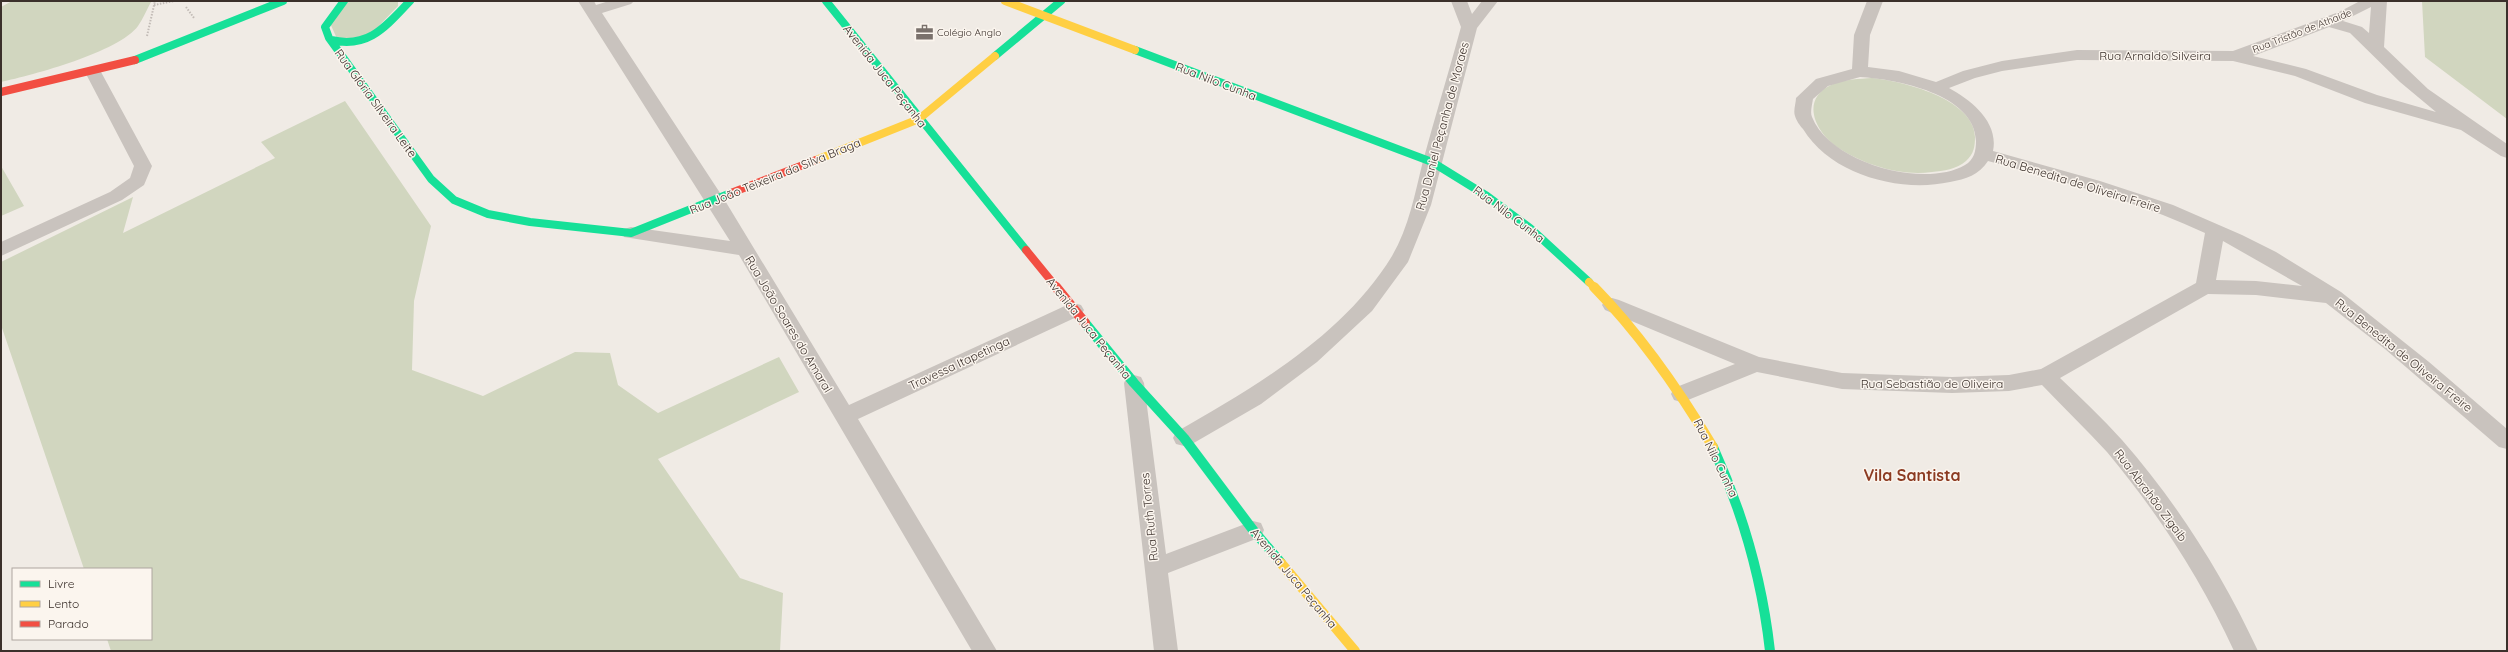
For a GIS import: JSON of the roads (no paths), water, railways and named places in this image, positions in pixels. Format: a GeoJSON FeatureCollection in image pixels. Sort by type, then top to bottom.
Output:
{"type":"FeatureCollection","features":[{"type":"Feature","properties":{"kind":"street"},"geometry":{"type":"LineString","coordinates":[[1,92],[93,72],[157,53],[283,1]]}},
{"type":"Feature","properties":{"kind":"street"},"geometry":{"type":"LineString","coordinates":[[331,40],[346,46],[365,42],[403,5],[410,1]]}},
{"type":"Feature","properties":{"kind":"street"},"geometry":{"type":"LineString","coordinates":[[589,6],[626,1]]}},
{"type":"Feature","properties":{"kind":"street","name":"Avenida Juca Peçanha"},"geometry":{"type":"LineString","coordinates":[[826,1],[919,119],[1074,310],[1134,383],[1184,438],[1253,530],[1355,651]]}},
{"type":"Feature","properties":{"kind":"street","name":"Rua Nilo Cunha"},"geometry":{"type":"LineString","coordinates":[[1004,1],[1432,162],[1508,211],[1552,246],[1612,305],[1681,394],[1701,426],[1732,488],[1752,548],[1764,602],[1770,651]]}},
{"type":"Feature","properties":{"kind":"street","name":"Rua João Teixeira da Silva Braga"},"geometry":{"type":"LineString","coordinates":[[631,233],[919,119],[1041,15],[1061,1]]}},
{"type":"Feature","properties":{"kind":"street"},"geometry":{"type":"LineString","coordinates":[[1459,1],[1469,27]]}},
{"type":"Feature","properties":{"kind":"street","name":"Rua Daniel Peçanha de Moraes"},"geometry":{"type":"LineString","coordinates":[[1184,438],[1254,398],[1310,357],[1365,306],[1401,257],[1422,205],[1432,162],[1469,27],[1490,1]]}},
{"type":"Feature","properties":{"kind":"street"},"geometry":{"type":"LineString","coordinates":[[1860,72],[1858,53],[1862,30],[1875,1]]}},
{"type":"Feature","properties":{"kind":"street","name":"Rua Tristão de Athaide"},"geometry":{"type":"LineString","coordinates":[[2233,56],[2278,42],[2362,7],[2369,1]]}},
{"type":"Feature","properties":{"kind":"street"},"geometry":{"type":"LineString","coordinates":[[2376,48],[2379,1]]}},
{"type":"Feature","properties":{"kind":"street","name":"Rua Glória Silveira Leite"},"geometry":{"type":"LineString","coordinates":[[345,2],[327,21],[325,27],[331,40],[431,179],[454,200],[488,214],[530,222],[631,233]]}},
{"type":"Feature","properties":{"kind":"street","name":"Rua João Soares do Amaral"},"geometry":{"type":"LineString","coordinates":[[589,6],[716,199],[744,249],[985,651]]}},
{"type":"Feature","properties":{"kind":"street"},"geometry":{"type":"LineString","coordinates":[[2327,21],[2356,30],[2376,48],[2400,75],[2428,100],[2507,152]]}},
{"type":"Feature","properties":{"kind":"street"},"geometry":{"type":"LineString","coordinates":[[2278,42],[2289,61],[2300,72]]}},
{"type":"Feature","properties":{"kind":"street","name":"Rua Arnaldo Silveira"},"geometry":{"type":"LineString","coordinates":[[1936,88],[1969,74],[2002,66],[2064,57],[2128,54],[2233,56],[2300,72],[2371,99],[2464,125]]}},
{"type":"Feature","properties":{"kind":"street"},"geometry":{"type":"LineString","coordinates":[[1,250],[116,196],[138,181],[143,166],[93,72]]}},
{"type":"Feature","properties":{"kind":"street"},"geometry":{"type":"LineString","coordinates":[[1860,72],[1891,74],[1936,88],[1960,102],[1978,119],[1986,137],[1985,154],[1972,168],[1949,177],[1920,180],[1887,176],[1855,166],[1829,150],[1810,133],[1802,114],[1804,97],[1816,84],[1837,75],[1860,72]]}},
{"type":"Feature","properties":{"kind":"street","name":"Rua Arnaldo Silveira"},"geometry":{"type":"LineString","coordinates":[[2371,99],[2410,101],[2428,100]]}},
{"type":"Feature","properties":{"kind":"street","name":"Rua Benedita de Oliveira Freire"},"geometry":{"type":"LineString","coordinates":[[1985,154],[2153,205],[2214,231],[2269,257],[2334,297],[2368,322],[2507,441]]}},
{"type":"Feature","properties":{"kind":"street"},"geometry":{"type":"LineString","coordinates":[[2214,231],[2205,287],[2256,288],[2334,297]]}},
{"type":"Feature","properties":{"kind":"street"},"geometry":{"type":"LineString","coordinates":[[631,233],[744,249]]}},
{"type":"Feature","properties":{"kind":"street","name":"Rua Sebastião de Oliveira"},"geometry":{"type":"LineString","coordinates":[[1612,305],[1756,364],[1842,381],[1903,385],[2009,383],[2046,376],[2205,287]]}},
{"type":"Feature","properties":{"kind":"street","name":"Travessa Itapetinga"},"geometry":{"type":"LineString","coordinates":[[844,416],[1074,310]]}},
{"type":"Feature","properties":{"kind":"street"},"geometry":{"type":"LineString","coordinates":[[1681,394],[1756,364]]}},
{"type":"Feature","properties":{"kind":"street","name":"Rua Abrahão Zigaib"},"geometry":{"type":"LineString","coordinates":[[2046,376],[2114,446],[2182,533],[2232,619],[2246,651]]}},
{"type":"Feature","properties":{"kind":"street","name":"Rua Ruth Torres"},"geometry":{"type":"LineString","coordinates":[[1134,383],[1166,651]]}},
{"type":"Feature","properties":{"kind":"street"},"geometry":{"type":"LineString","coordinates":[[1155,568],[1253,530]]}},
{"type":"Feature","properties":{"kind":"place","name":"Colégio Anglo"},"geometry":{"type":"Point","coordinates":[924,32]}},
{"type":"Feature","properties":{"kind":"district","name":"Vila Santista"},"geometry":{"type":"Point","coordinates":[1912,475]}}]}
